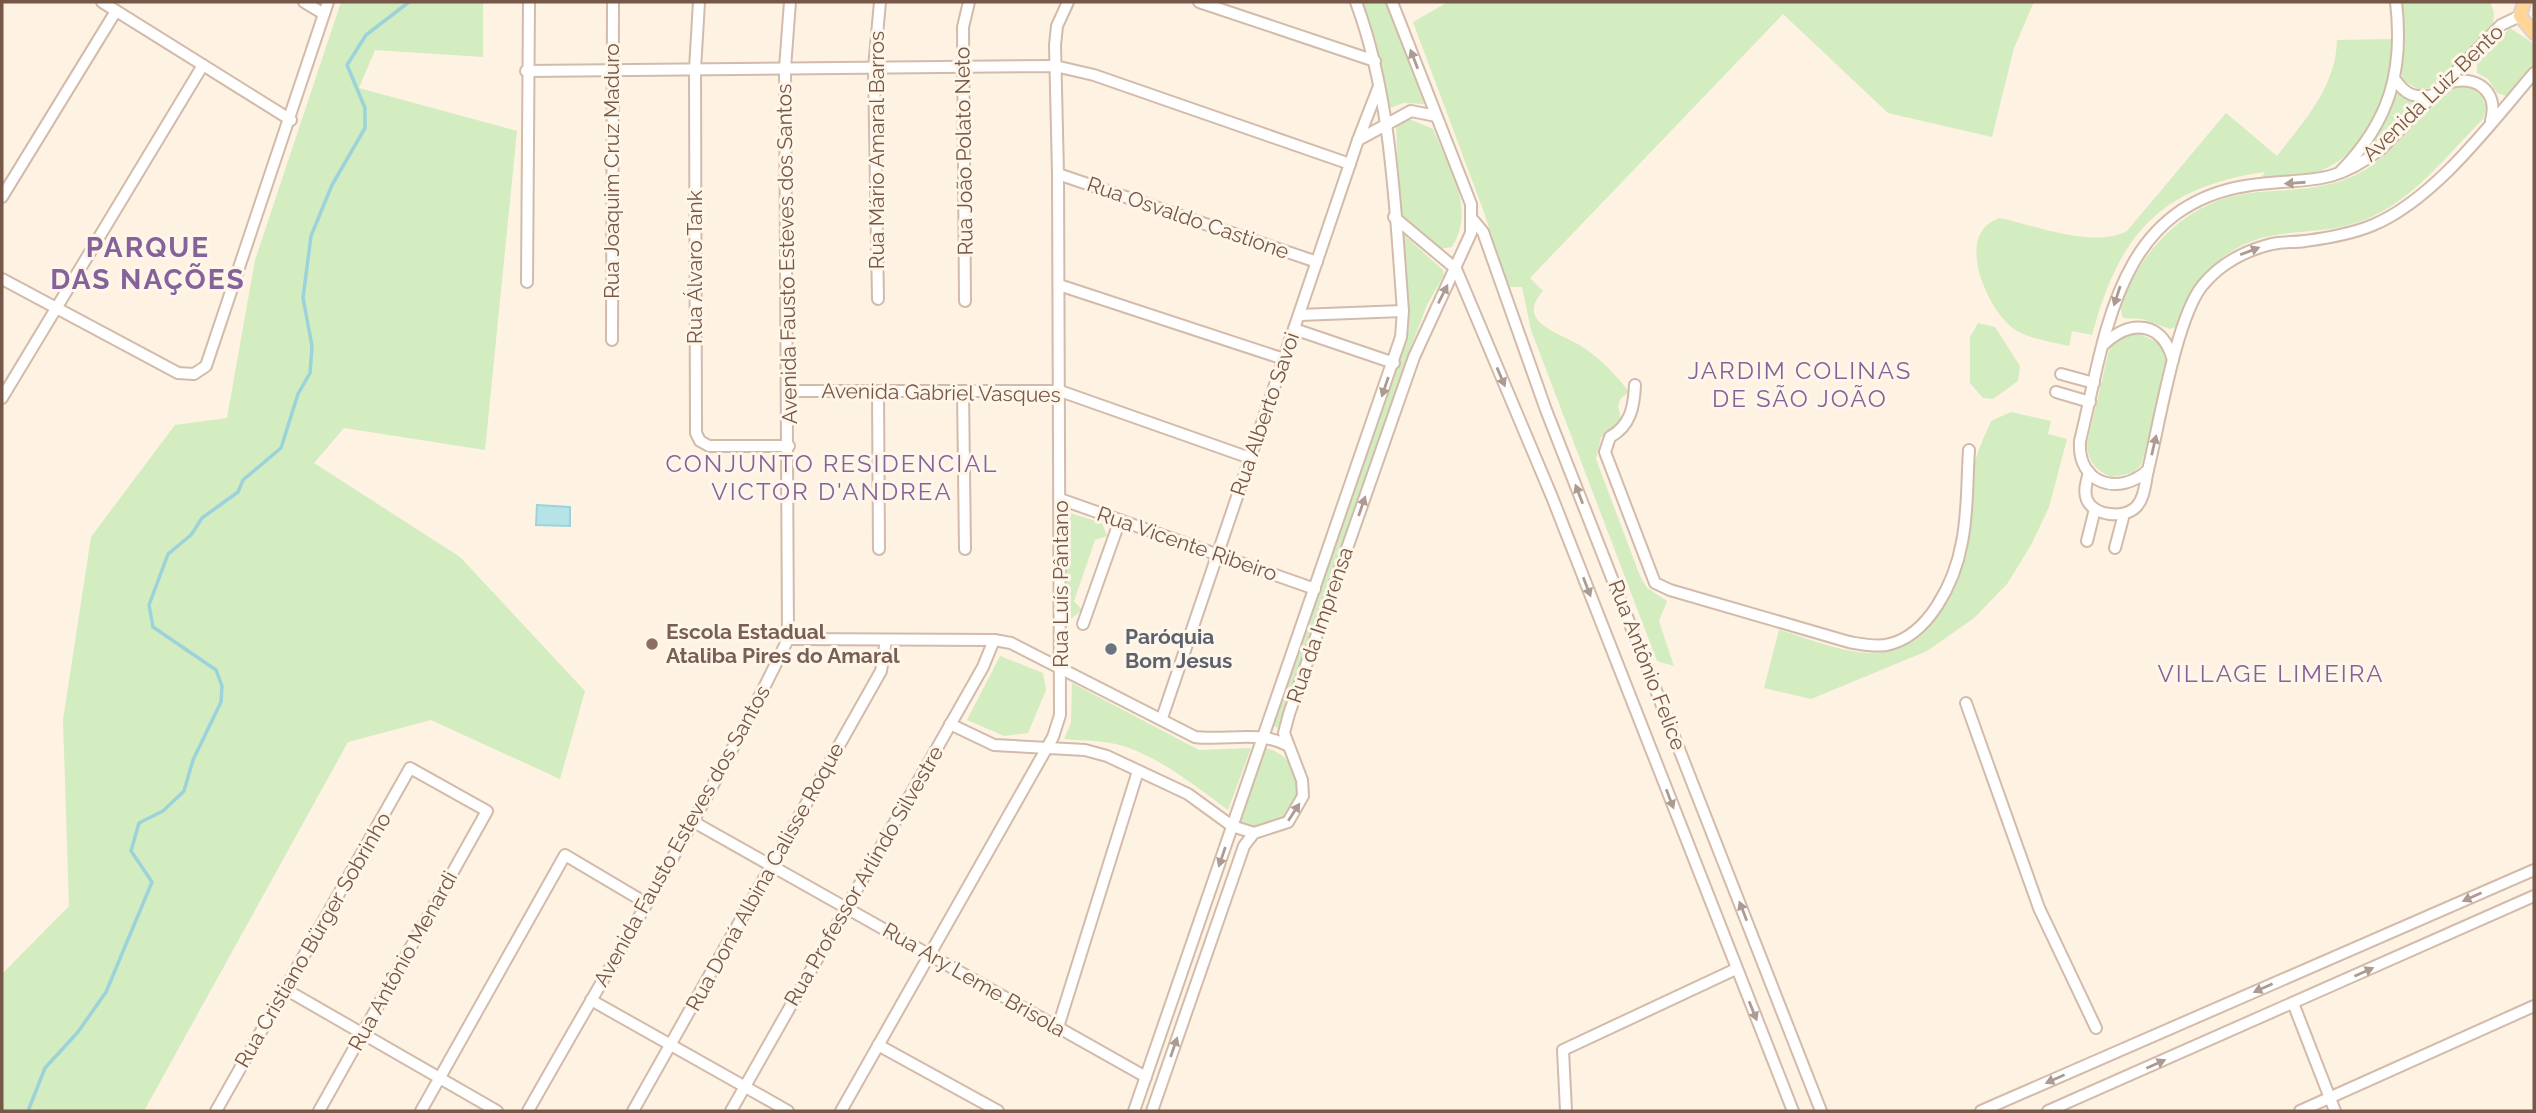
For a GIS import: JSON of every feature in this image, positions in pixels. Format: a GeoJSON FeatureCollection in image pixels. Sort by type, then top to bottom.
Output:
{"type":"FeatureCollection","features":[{"type":"Feature","properties":{"kind":"main road"},"geometry":{"type":"LineString","coordinates":[[2521,7],[2534,33]]}},
{"type":"Feature","properties":{"kind":"street"},"geometry":{"type":"LineString","coordinates":[[102,2],[291,120]]}},
{"type":"Feature","properties":{"kind":"street"},"geometry":{"type":"LineString","coordinates":[[304,2],[324,14]]}},
{"type":"Feature","properties":{"kind":"street"},"geometry":{"type":"LineString","coordinates":[[2,279],[178,373],[194,374],[206,366],[291,120],[328,2]]}},
{"type":"Feature","properties":{"kind":"street"},"geometry":{"type":"LineString","coordinates":[[527,282],[526,71],[529,2]]}},
{"type":"Feature","properties":{"kind":"street","name":"Rua Joaquim Cruz Maduro"},"geometry":{"type":"LineString","coordinates":[[612,340],[611,70],[614,2]]}},
{"type":"Feature","properties":{"kind":"street","name":"Rua Álvaro Tank"},"geometry":{"type":"LineString","coordinates":[[699,2],[695,69],[696,433],[700,442],[709,446],[789,446]]}},
{"type":"Feature","properties":{"kind":"street","name":"Avenida Fausto Esteves dos Santos"},"geometry":{"type":"LineString","coordinates":[[528,1111],[756,706],[788,639],[785,68],[790,2]]}},
{"type":"Feature","properties":{"kind":"street","name":"Rua Mário Amaral Barros"},"geometry":{"type":"LineString","coordinates":[[878,299],[874,68],[880,2]]}},
{"type":"Feature","properties":{"kind":"street","name":"Rua João Polato Neto"},"geometry":{"type":"LineString","coordinates":[[965,301],[962,67],[963,27],[969,2]]}},
{"type":"Feature","properties":{"kind":"street","name":"Rua Luís Pântano"},"geometry":{"type":"LineString","coordinates":[[841,1111],[1046,748],[1060,715],[1059,285],[1055,66],[1057,26],[1068,2]]}},
{"type":"Feature","properties":{"kind":"street"},"geometry":{"type":"LineString","coordinates":[[1199,2],[1375,61]]}},
{"type":"Feature","properties":{"kind":"street","name":"Rua da Imprensa"},"geometry":{"type":"LineString","coordinates":[[1134,1111],[1401,337],[1403,311],[1386,127],[1375,61],[1356,2]]}},
{"type":"Feature","properties":{"kind":"street"},"geometry":{"type":"LineString","coordinates":[[1392,2],[1471,204],[1473,220]]}},
{"type":"Feature","properties":{"kind":"street"},"geometry":{"type":"LineString","coordinates":[[2336,175],[2374,132],[2395,78],[2398,44],[2396,2]]}},
{"type":"Feature","properties":{"kind":"street","name":"Avenida Luiz Bento"},"geometry":{"type":"LineString","coordinates":[[2095,509],[2087,500],[2085,488],[2089,472],[2079,452],[2104,344],[2125,275],[2148,241],[2187,206],[2216,194],[2245,186],[2313,182],[2361,164],[2381,149],[2521,7]]}},
{"type":"Feature","properties":{"kind":"street"},"geometry":{"type":"LineString","coordinates":[[2,197],[116,11]]}},
{"type":"Feature","properties":{"kind":"street"},"geometry":{"type":"LineString","coordinates":[[2,397],[203,65]]}},
{"type":"Feature","properties":{"kind":"street"},"geometry":{"type":"LineString","coordinates":[[526,71],[1055,66],[1094,75],[1350,164]]}},
{"type":"Feature","properties":{"kind":"street"},"geometry":{"type":"LineString","coordinates":[[2087,541],[2095,509],[2124,514],[2135,508],[2142,498],[2187,314],[2200,288],[2220,267],[2244,253],[2272,244],[2341,235],[2373,225],[2401,209],[2429,187],[2534,72]]}},
{"type":"Feature","properties":{"kind":"street"},"geometry":{"type":"LineString","coordinates":[[2395,78],[2410,95],[2434,95]]}},
{"type":"Feature","properties":{"kind":"street"},"geometry":{"type":"LineString","coordinates":[[2447,83],[2467,79],[2486,89],[2492,99],[2490,123]]}},
{"type":"Feature","properties":{"kind":"street","name":"Rua Alberto Savoi"},"geometry":{"type":"LineString","coordinates":[[1162,718],[1358,140],[1379,86]]}},
{"type":"Feature","properties":{"kind":"street"},"geometry":{"type":"LineString","coordinates":[[1358,140],[1411,111],[1436,116]]}},
{"type":"Feature","properties":{"kind":"street","name":"Rua Osvaldo Castione"},"geometry":{"type":"LineString","coordinates":[[1058,174],[1317,262]]}},
{"type":"Feature","properties":{"kind":"street"},"geometry":{"type":"LineString","coordinates":[[1394,217],[1456,269]]}},
{"type":"Feature","properties":{"kind":"street","name":"Rua da Imprensa"},"geometry":{"type":"LineString","coordinates":[[1254,833],[1288,822],[1303,796],[1297,764],[1284,733],[1289,714],[1405,382],[1427,323],[1456,269],[1473,220]]}},
{"type":"Feature","properties":{"kind":"street","name":"Rua Antônio Felice"},"geometry":{"type":"LineString","coordinates":[[1473,220],[1483,232],[1546,410],[1821,1111]]}},
{"type":"Feature","properties":{"kind":"street","name":"Rua Antônio Felice"},"geometry":{"type":"LineString","coordinates":[[1456,269],[1552,497],[1793,1111]]}},
{"type":"Feature","properties":{"kind":"street"},"geometry":{"type":"LineString","coordinates":[[1059,285],[1284,359]]}},
{"type":"Feature","properties":{"kind":"street"},"geometry":{"type":"LineString","coordinates":[[1299,316],[1403,311]]}},
{"type":"Feature","properties":{"kind":"street"},"geometry":{"type":"LineString","coordinates":[[2104,344],[2127,328],[2140,327],[2161,336],[2169,346],[2174,362]]}},
{"type":"Feature","properties":{"kind":"street"},"geometry":{"type":"LineString","coordinates":[[1294,329],[1394,363]]}},
{"type":"Feature","properties":{"kind":"street"},"geometry":{"type":"LineString","coordinates":[[2061,374],[2094,383]]}},
{"type":"Feature","properties":{"kind":"street"},"geometry":{"type":"LineString","coordinates":[[1635,385],[1634,403],[1624,429],[1610,437],[1605,452],[1655,583],[1670,590],[1849,642],[1872,646],[1903,639],[1927,620],[1940,599],[1962,542],[1969,450]]}},
{"type":"Feature","properties":{"kind":"street","name":"Avenida Gabriel Vasques"},"geometry":{"type":"LineString","coordinates":[[788,391],[1059,391],[1250,458]]}},
{"type":"Feature","properties":{"kind":"street"},"geometry":{"type":"LineString","coordinates":[[877,391],[879,550]]}},
{"type":"Feature","properties":{"kind":"street"},"geometry":{"type":"LineString","coordinates":[[963,391],[965,549]]}},
{"type":"Feature","properties":{"kind":"street"},"geometry":{"type":"LineString","coordinates":[[2056,392],[2090,402]]}},
{"type":"Feature","properties":{"kind":"street"},"geometry":{"type":"LineString","coordinates":[[2089,472],[2099,481],[2123,485],[2137,480],[2148,470]]}},
{"type":"Feature","properties":{"kind":"street","name":"Rua Vicente Ribeiro"},"geometry":{"type":"LineString","coordinates":[[1060,499],[1315,589]]}},
{"type":"Feature","properties":{"kind":"street"},"geometry":{"type":"LineString","coordinates":[[2115,548],[2124,514]]}},
{"type":"Feature","properties":{"kind":"street","name":"Rua Luís Pântano"},"geometry":{"type":"LineString","coordinates":[[1083,624],[1120,520]]}},
{"type":"Feature","properties":{"kind":"street"},"geometry":{"type":"LineString","coordinates":[[788,639],[994,640],[1011,643],[1195,737],[1265,737],[1287,745]]}},
{"type":"Feature","properties":{"kind":"street","name":"Rua Doná Albina Calisse Roque"},"geometry":{"type":"LineString","coordinates":[[633,1111],[881,671],[886,640]]}},
{"type":"Feature","properties":{"kind":"street","name":"Rua Professor Arlíndo Silvestre"},"geometry":{"type":"LineString","coordinates":[[731,1111],[983,667],[994,640]]}},
{"type":"Feature","properties":{"kind":"street"},"geometry":{"type":"LineString","coordinates":[[1966,703],[2039,908],[2096,1028]]}},
{"type":"Feature","properties":{"kind":"street"},"geometry":{"type":"LineString","coordinates":[[950,724],[994,746],[1085,750],[1107,756],[1188,794],[1232,826],[1254,833],[1244,846],[1152,1111]]}},
{"type":"Feature","properties":{"kind":"street","name":"Rua Cristiano Bürger Sobrinho"},"geometry":{"type":"LineString","coordinates":[[216,1111],[410,768],[487,811]]}},
{"type":"Feature","properties":{"kind":"street"},"geometry":{"type":"LineString","coordinates":[[1058,1027],[1138,771]]}},
{"type":"Feature","properties":{"kind":"street","name":"Rua Antônio Menardi"},"geometry":{"type":"LineString","coordinates":[[319,1111],[487,811]]}},
{"type":"Feature","properties":{"kind":"street","name":"Rua Ary Leme Brisola"},"geometry":{"type":"LineString","coordinates":[[692,821],[1146,1077]]}},
{"type":"Feature","properties":{"kind":"street"},"geometry":{"type":"LineString","coordinates":[[421,1111],[565,855],[646,902]]}},
{"type":"Feature","properties":{"kind":"street"},"geometry":{"type":"LineString","coordinates":[[1982,1111],[2534,870]]}},
{"type":"Feature","properties":{"kind":"street"},"geometry":{"type":"LineString","coordinates":[[2048,1111],[2534,896]]}},
{"type":"Feature","properties":{"kind":"street"},"geometry":{"type":"LineString","coordinates":[[1566,1111],[1563,1050],[1736,969]]}},
{"type":"Feature","properties":{"kind":"street"},"geometry":{"type":"LineString","coordinates":[[285,989],[497,1111]]}},
{"type":"Feature","properties":{"kind":"street"},"geometry":{"type":"LineString","coordinates":[[591,1000],[788,1111]]}},
{"type":"Feature","properties":{"kind":"street"},"geometry":{"type":"LineString","coordinates":[[2293,1003],[2335,1111]]}},
{"type":"Feature","properties":{"kind":"street"},"geometry":{"type":"LineString","coordinates":[[2300,1111],[2534,1006]]}},
{"type":"Feature","properties":{"kind":"street"},"geometry":{"type":"LineString","coordinates":[[878,1045],[998,1111]]}},
{"type":"Feature","properties":{"kind":"green space"},"geometry":{"type":"Polygon","coordinates":[[[341,2],[483,2],[483,57],[375,50],[359,88],[517,131],[485,450],[344,428],[314,463],[460,557],[585,691],[560,779],[431,720],[348,742],[144,1111],[2,1111],[2,974],[69,906],[63,720],[91,537],[175,425],[227,418],[255,260],[341,2]]]}},
{"type":"Feature","properties":{"kind":"green space"},"geometry":{"type":"Polygon","coordinates":[[[1359,2],[1388,2],[1424,104],[1403,103],[1387,109],[1379,61],[1359,2]]]}},
{"type":"Feature","properties":{"kind":"green space"},"geometry":{"type":"Polygon","coordinates":[[[1448,2],[2034,2],[2014,48],[1992,137],[1888,113],[1783,14],[1530,278],[1543,291],[1535,302],[1537,319],[1544,326],[1594,355],[1629,392],[1621,398],[1618,406],[1622,422],[1601,437],[1596,459],[1640,576],[1647,588],[1667,601],[1659,621],[1674,666],[1657,661],[1531,330],[1522,287],[1506,287],[1485,215],[1413,22],[1448,2]]]}},
{"type":"Feature","properties":{"kind":"green space"},"geometry":{"type":"Polygon","coordinates":[[[2402,2],[2490,2],[2494,13],[2493,27],[2431,88],[2419,90],[2403,80],[2402,2]]]}},
{"type":"Feature","properties":{"kind":"green space"},"geometry":{"type":"Polygon","coordinates":[[[2510,28],[2534,44],[2534,68],[2506,96],[2497,93],[2488,79],[2477,73],[2477,61],[2510,28]]]}},
{"type":"Feature","properties":{"kind":"green space"},"geometry":{"type":"Polygon","coordinates":[[[2393,39],[2382,98],[2366,133],[2353,148],[2320,171],[2261,179],[2265,172],[2228,179],[2197,190],[2171,204],[2149,222],[2131,243],[2116,269],[2092,335],[2072,331],[2069,346],[2029,336],[2008,324],[1990,300],[1978,268],[1976,252],[1979,237],[1986,226],[2000,218],[2082,237],[2114,236],[2127,231],[2226,113],[2277,156],[2308,116],[2325,88],[2335,57],[2337,40],[2393,39]]]}},
{"type":"Feature","properties":{"kind":"green space"},"geometry":{"type":"Polygon","coordinates":[[[2466,85],[2482,96],[2486,108],[2483,119],[2403,198],[2371,217],[2346,226],[2276,235],[2241,246],[2212,266],[2201,279],[2176,327],[2170,329],[2142,319],[2123,318],[2120,307],[2140,266],[2169,231],[2187,217],[2227,198],[2250,193],[2323,186],[2365,170],[2390,150],[2442,97],[2466,85]]]}},
{"type":"Feature","properties":{"kind":"green space"},"geometry":{"type":"Polygon","coordinates":[[[2395,92],[2415,103],[2370,149],[2384,125],[2395,92]]]}},
{"type":"Feature","properties":{"kind":"green space"},"geometry":{"type":"Polygon","coordinates":[[[1407,118],[1433,129],[1452,172],[1461,202],[1462,217],[1452,247],[1440,249],[1400,217],[1396,124],[1407,118]]]}},
{"type":"Feature","properties":{"kind":"green space"},"geometry":{"type":"Polygon","coordinates":[[[1403,234],[1443,270],[1444,275],[1427,305],[1407,357],[1278,728],[1274,726],[1408,334],[1403,234]]]}},
{"type":"Feature","properties":{"kind":"green space"},"geometry":{"type":"Polygon","coordinates":[[[1978,323],[1995,327],[2020,366],[2018,381],[1993,399],[1983,398],[1970,383],[1970,337],[1978,323]]]}},
{"type":"Feature","properties":{"kind":"green space"},"geometry":{"type":"Polygon","coordinates":[[[2138,333],[2159,343],[2168,366],[2141,465],[2133,473],[2111,477],[2093,464],[2087,443],[2109,350],[2116,340],[2138,333]]]}},
{"type":"Feature","properties":{"kind":"green space"},"geometry":{"type":"Polygon","coordinates":[[[2011,412],[2051,421],[2048,434],[2067,439],[2049,507],[2031,545],[2007,584],[1974,618],[1927,651],[1811,699],[1764,688],[1779,630],[1837,648],[1872,653],[1902,647],[1925,632],[1941,609],[1952,582],[1960,551],[1974,465],[1980,448],[1991,421],[2011,412]]]}},
{"type":"Feature","properties":{"kind":"green space"},"geometry":{"type":"Polygon","coordinates":[[[1070,513],[1102,523],[1107,536],[1095,540],[1074,601],[1082,610],[1067,622],[1065,522],[1070,513]]]}},
{"type":"Feature","properties":{"kind":"green space"},"geometry":{"type":"Polygon","coordinates":[[[1000,656],[1043,673],[1046,690],[1028,733],[1004,736],[967,720],[1000,656]]]}},
{"type":"Feature","properties":{"kind":"green space"},"geometry":{"type":"Polygon","coordinates":[[[1072,683],[1199,750],[1251,748],[1228,810],[1181,776],[1142,753],[1097,741],[1064,739],[1071,723],[1072,683]]]}},
{"type":"Feature","properties":{"kind":"green space"},"geometry":{"type":"Polygon","coordinates":[[[1266,748],[1283,757],[1293,769],[1297,784],[1296,799],[1288,812],[1276,822],[1260,826],[1239,823],[1266,748]]]}},
{"type":"Feature","properties":{"kind":"water"},"geometry":{"type":"Polygon","coordinates":[[[537,505],[570,507],[570,526],[536,525],[537,505]]]}},
{"type":"Feature","properties":{"kind":"waterway"},"geometry":{"type":"LineString","coordinates":[[28,1111],[45,1068],[78,1032],[106,992],[152,882],[131,851],[139,823],[163,811],[184,791],[193,760],[221,702],[222,686],[216,670],[153,627],[149,605],[168,554],[191,535],[202,518],[238,492],[243,480],[281,448],[298,394],[310,373],[312,346],[303,298],[311,236],[332,185],[365,128],[365,108],[347,65],[366,35],[409,2]]}},
{"type":"Feature","properties":{"kind":"place","name":"Escola Estadual Ataliba Pires do Amaral"},"geometry":{"type":"Point","coordinates":[652,644]}},
{"type":"Feature","properties":{"kind":"place","name":"Paróquia Bom Jesus"},"geometry":{"type":"Point","coordinates":[1111,649]}},
{"type":"Feature","properties":{"kind":"district","name":"PARQUE DAS NAÇÕES"},"geometry":{"type":"Point","coordinates":[148,263]}},
{"type":"Feature","properties":{"kind":"district","name":"JARDIM COLINAS DE SÃO JOÃO"},"geometry":{"type":"Point","coordinates":[1800,385]}},
{"type":"Feature","properties":{"kind":"district","name":"CONJUNTO RESIDENCIAL VICTOR D'ANDREA"},"geometry":{"type":"Point","coordinates":[832,478]}},
{"type":"Feature","properties":{"kind":"district","name":"VILLAGE LIMEIRA"},"geometry":{"type":"Point","coordinates":[2271,674]}}]}
